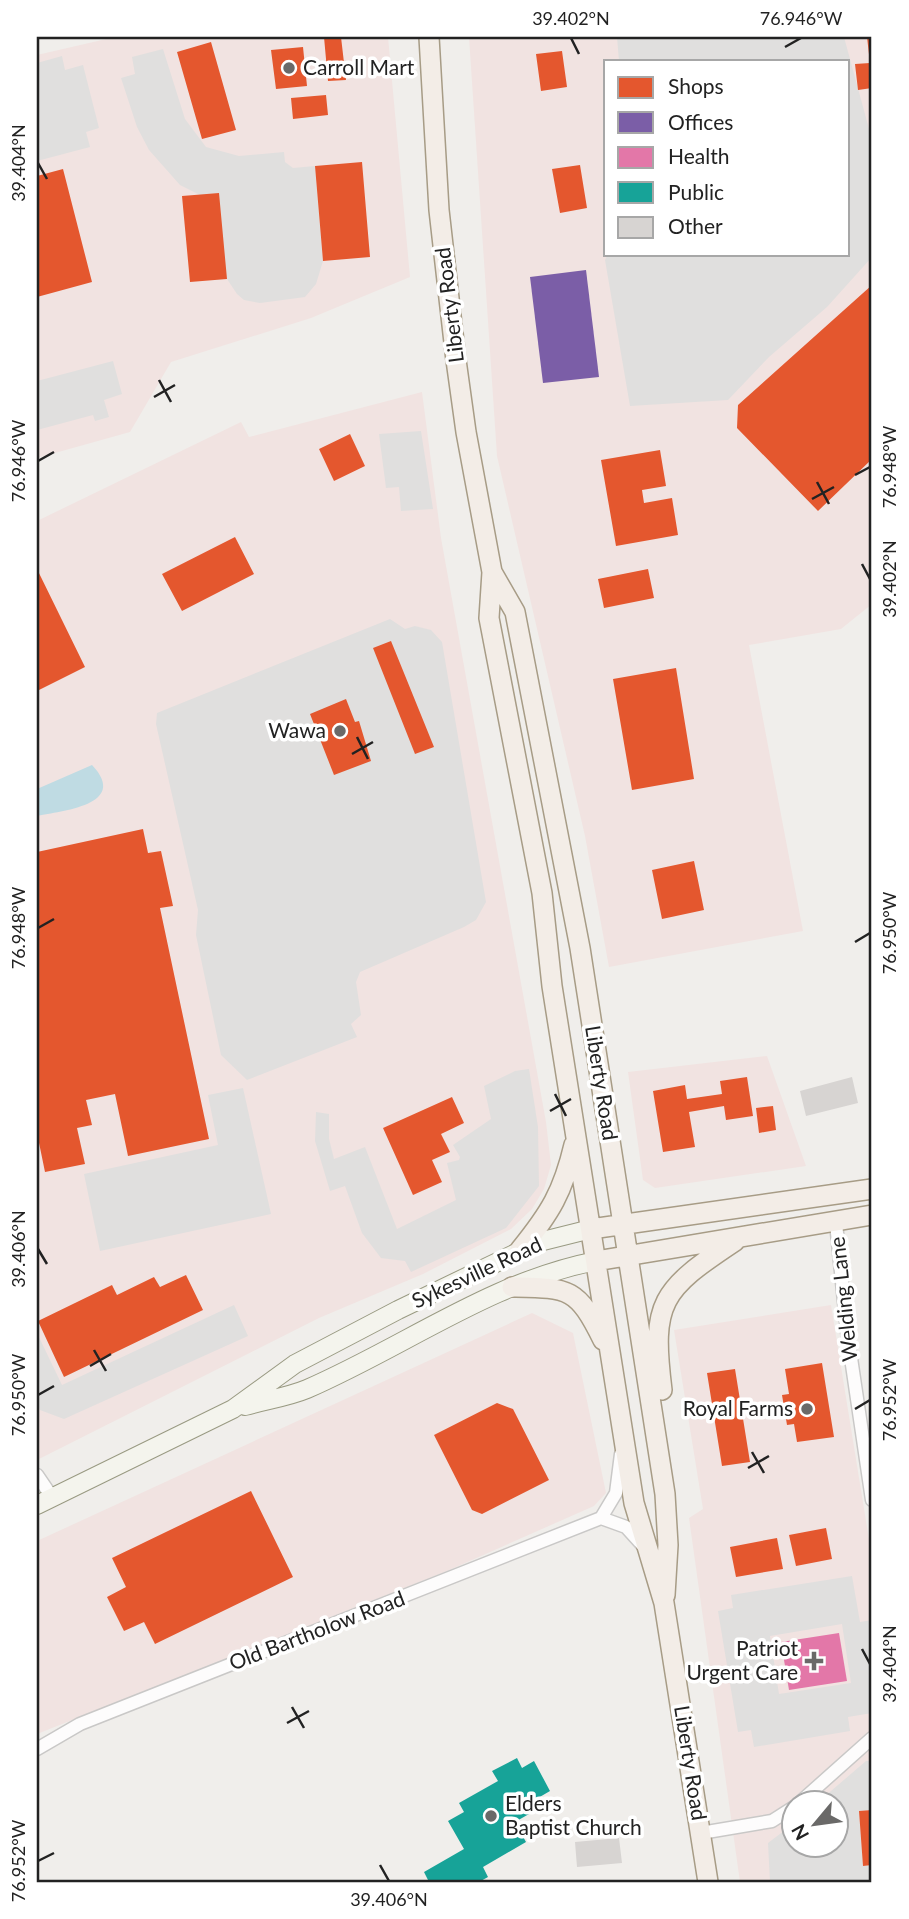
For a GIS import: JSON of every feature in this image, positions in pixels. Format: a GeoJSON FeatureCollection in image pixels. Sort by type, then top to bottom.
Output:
{"type":"FeatureCollection","features":[{"type":"Feature","properties":{"kind":"main road","name":"Liberty Road"},"geometry":{"type":"LineString","coordinates":[[429,37],[439,210],[456,360],[492,572],[489,618],[542,893],[552,986],[624,1440],[646,1549],[664,1603],[708,1882]]}},
{"type":"Feature","properties":{"kind":"main road","name":"Liberty Road"},"geometry":{"type":"LineString","coordinates":[[492,572],[515,612],[580,948],[656,1433],[668,1545],[664,1603]]}},
{"type":"Feature","properties":{"kind":"main road"},"geometry":{"type":"LineString","coordinates":[[520,1250],[546,1219],[557,1200],[565,1181],[576,1134]]}},
{"type":"Feature","properties":{"kind":"main road","name":"Sykesville Road"},"geometry":{"type":"LineString","coordinates":[[44,1501],[233,1409],[295,1364],[520,1250],[553,1237],[623,1224],[872,1189]]}},
{"type":"Feature","properties":{"kind":"main road","name":"Sykesville Road"},"geometry":{"type":"LineString","coordinates":[[233,1409],[305,1390],[512,1287],[556,1269],[872,1215]]}},
{"type":"Feature","properties":{"kind":"main road"},"geometry":{"type":"LineString","coordinates":[[656,1433],[662,1396],[656,1338],[666,1301],[690,1271],[740,1238]]}},
{"type":"Feature","properties":{"kind":"main road"},"geometry":{"type":"LineString","coordinates":[[512,1287],[548,1288],[572,1293],[592,1317],[611,1356]]}},
{"type":"Feature","properties":{"kind":"street","name":"Welding Lane"},"geometry":{"type":"LineString","coordinates":[[836,1223],[847,1331],[872,1500]]}},
{"type":"Feature","properties":{"kind":"street"},"geometry":{"type":"LineString","coordinates":[[624,1440],[616,1493],[601,1518],[626,1527],[646,1549]]}},
{"type":"Feature","properties":{"kind":"street"},"geometry":{"type":"LineString","coordinates":[[37,1475],[44,1501]]}},
{"type":"Feature","properties":{"kind":"street","name":"Old Bartholow Road"},"geometry":{"type":"LineString","coordinates":[[37,1749],[80,1724],[601,1518]]}},
{"type":"Feature","properties":{"kind":"street"},"geometry":{"type":"LineString","coordinates":[[814,1790],[872,1738]]}},
{"type":"Feature","properties":{"kind":"street"},"geometry":{"type":"LineString","coordinates":[[701,1833],[772,1821],[780,1816]]}},
{"type":"Feature","properties":{"kind":"shaded area"},"geometry":{"type":"Polygon","coordinates":[[[115,37],[388,37],[410,277],[311,318],[171,362],[130,432],[37,458],[37,55],[115,37]]]}},
{"type":"Feature","properties":{"kind":"shaded area"},"geometry":{"type":"Polygon","coordinates":[[[469,37],[872,37],[872,604],[841,629],[749,645],[803,931],[609,967],[585,836],[497,456],[469,37]]]}},
{"type":"Feature","properties":{"kind":"shaded area"},"geometry":{"type":"Polygon","coordinates":[[[617,37],[844,37],[872,140],[872,257],[827,307],[769,357],[728,400],[630,406],[605,260],[607,256],[850,256],[850,60],[619,60],[617,37]]]}},
{"type":"Feature","properties":{"kind":"shaded area"},"geometry":{"type":"Polygon","coordinates":[[[163,49],[185,119],[206,147],[239,156],[284,152],[285,162],[293,168],[315,166],[323,261],[316,284],[305,297],[260,303],[244,300],[237,294],[227,279],[200,195],[180,185],[149,150],[137,127],[121,78],[135,74],[132,57],[163,49]]]}},
{"type":"Feature","properties":{"kind":"shaded area"},"geometry":{"type":"Polygon","coordinates":[[[62,56],[65,70],[83,65],[99,128],[86,132],[90,147],[37,161],[37,63],[62,56]]]}},
{"type":"Feature","properties":{"kind":"shaded area"},"geometry":{"type":"Polygon","coordinates":[[[113,361],[122,394],[104,400],[109,417],[95,421],[93,415],[37,430],[37,381],[113,361]]]}},
{"type":"Feature","properties":{"kind":"shaded area"},"geometry":{"type":"Polygon","coordinates":[[[422,392],[441,538],[546,1122],[551,1165],[544,1189],[532,1209],[511,1229],[423,1274],[319,1318],[37,1460],[37,521],[241,422],[249,437],[422,392]]]}},
{"type":"Feature","properties":{"kind":"shaded area"},"geometry":{"type":"Polygon","coordinates":[[[421,431],[433,509],[401,511],[399,487],[386,488],[379,434],[421,431]]]}},
{"type":"Feature","properties":{"kind":"shaded area"},"geometry":{"type":"Polygon","coordinates":[[[390,619],[405,629],[415,626],[431,630],[442,642],[486,902],[476,920],[464,927],[360,972],[356,982],[361,1015],[351,1024],[357,1037],[247,1080],[221,1055],[196,935],[198,910],[156,724],[157,713],[390,619]]]}},
{"type":"Feature","properties":{"kind":"shaded area"},"geometry":{"type":"Polygon","coordinates":[[[767,1056],[806,1166],[655,1188],[643,1180],[628,1072],[767,1056]]]}},
{"type":"Feature","properties":{"kind":"shaded area"},"geometry":{"type":"Polygon","coordinates":[[[529,1069],[538,1127],[539,1186],[506,1228],[411,1272],[405,1261],[381,1258],[362,1233],[345,1186],[330,1191],[315,1141],[316,1112],[329,1114],[329,1139],[334,1159],[365,1147],[397,1229],[456,1200],[447,1163],[459,1160],[460,1157],[453,1145],[491,1119],[484,1086],[515,1071],[529,1069]]]}},
{"type":"Feature","properties":{"kind":"shaded area"},"geometry":{"type":"Polygon","coordinates":[[[243,1088],[271,1214],[100,1251],[84,1174],[218,1145],[208,1095],[243,1088]]]}},
{"type":"Feature","properties":{"kind":"shaded area"},"geometry":{"type":"Polygon","coordinates":[[[234,1305],[248,1336],[64,1419],[40,1410],[37,1404],[37,1333],[62,1385],[234,1305]]]}},
{"type":"Feature","properties":{"kind":"shaded area"},"geometry":{"type":"Polygon","coordinates":[[[831,1305],[872,1558],[872,1882],[740,1882],[689,1518],[703,1509],[674,1330],[831,1305]]]}},
{"type":"Feature","properties":{"kind":"shaded area"},"geometry":{"type":"Polygon","coordinates":[[[532,1313],[573,1333],[606,1493],[594,1506],[447,1571],[37,1734],[37,1541],[532,1313]]]}},
{"type":"Feature","properties":{"kind":"shaded area"},"geometry":{"type":"Polygon","coordinates":[[[852,1576],[860,1622],[872,1620],[872,1685],[869,1686],[872,1713],[848,1717],[850,1731],[754,1747],[751,1730],[738,1732],[718,1611],[733,1608],[731,1595],[852,1576]],[[842,1624],[770,1636],[779,1694],[851,1683],[842,1624]]]}},
{"type":"Feature","properties":{"kind":"shaded area"},"geometry":{"type":"Polygon","coordinates":[[[866,1761],[872,1761],[872,1810],[859,1811],[863,1866],[872,1865],[872,1881],[770,1882],[768,1843],[780,1834],[780,1860],[850,1860],[850,1790],[832,1790],[866,1761]]]}},
{"type":"Feature","properties":{"kind":"water"},"geometry":{"type":"Polygon","coordinates":[[[92,765],[102,778],[103,789],[98,797],[88,804],[37,816],[37,789],[92,765]]]}},
{"type":"Feature","properties":{"kind":"building: Shops"},"geometry":{"type":"Polygon","coordinates":[[[324,37],[341,37],[346,80],[328,81],[324,37]]]}},
{"type":"Feature","properties":{"kind":"building: Shops"},"geometry":{"type":"Polygon","coordinates":[[[867,37],[872,37],[872,88],[858,90],[855,64],[870,63],[867,37]]]}},
{"type":"Feature","properties":{"kind":"building: Shops"},"geometry":{"type":"Polygon","coordinates":[[[211,42],[236,130],[202,139],[177,52],[211,42]]]}},
{"type":"Feature","properties":{"kind":"building: Shops","name":"Carroll Mart"},"geometry":{"type":"Polygon","coordinates":[[[303,47],[307,86],[276,89],[271,50],[303,47]]]}},
{"type":"Feature","properties":{"kind":"building: Shops"},"geometry":{"type":"Polygon","coordinates":[[[562,51],[567,87],[541,91],[536,54],[562,51]]]}},
{"type":"Feature","properties":{"kind":"building: Shops"},"geometry":{"type":"Polygon","coordinates":[[[326,95],[328,115],[293,119],[291,98],[326,95]]]}},
{"type":"Feature","properties":{"kind":"building: Shops"},"geometry":{"type":"Polygon","coordinates":[[[362,162],[370,257],[323,261],[315,166],[362,162]]]}},
{"type":"Feature","properties":{"kind":"building: Shops"},"geometry":{"type":"Polygon","coordinates":[[[580,165],[587,208],[560,213],[552,169],[580,165]]]}},
{"type":"Feature","properties":{"kind":"building: Shops"},"geometry":{"type":"Polygon","coordinates":[[[63,169],[92,282],[37,297],[37,176],[63,169]]]}},
{"type":"Feature","properties":{"kind":"building: Shops"},"geometry":{"type":"Polygon","coordinates":[[[219,193],[227,279],[190,282],[182,196],[219,193]]]}},
{"type":"Feature","properties":{"kind":"building: Shops"},"geometry":{"type":"Polygon","coordinates":[[[872,285],[872,459],[818,511],[737,428],[738,405],[872,285]]]}},
{"type":"Feature","properties":{"kind":"building: Shops"},"geometry":{"type":"Polygon","coordinates":[[[350,434],[365,466],[334,481],[319,449],[350,434]]]}},
{"type":"Feature","properties":{"kind":"building: Shops"},"geometry":{"type":"Polygon","coordinates":[[[660,450],[666,486],[642,490],[644,503],[672,498],[678,535],[616,546],[601,460],[660,450]]]}},
{"type":"Feature","properties":{"kind":"building: Shops"},"geometry":{"type":"Polygon","coordinates":[[[235,537],[254,574],[182,611],[162,574],[235,537]]]}},
{"type":"Feature","properties":{"kind":"building: Shops"},"geometry":{"type":"Polygon","coordinates":[[[37,569],[85,667],[37,691],[37,569]]]}},
{"type":"Feature","properties":{"kind":"building: Shops"},"geometry":{"type":"Polygon","coordinates":[[[648,569],[654,598],[604,608],[598,579],[648,569]]]}},
{"type":"Feature","properties":{"kind":"building: Shops"},"geometry":{"type":"Polygon","coordinates":[[[391,641],[434,747],[415,754],[373,648],[391,641]]]}},
{"type":"Feature","properties":{"kind":"building: Shops"},"geometry":{"type":"Polygon","coordinates":[[[676,668],[694,779],[632,790],[613,679],[676,668]]]}},
{"type":"Feature","properties":{"kind":"building: Shops","name":"Wawa"},"geometry":{"type":"Polygon","coordinates":[[[346,699],[355,722],[359,721],[371,761],[334,775],[310,714],[346,699]]]}},
{"type":"Feature","properties":{"kind":"building: Shops"},"geometry":{"type":"Polygon","coordinates":[[[143,829],[148,853],[161,851],[173,906],[160,908],[209,1139],[128,1156],[115,1094],[86,1100],[92,1125],[77,1128],[85,1164],[45,1172],[37,1133],[37,852],[143,829]]]}},
{"type":"Feature","properties":{"kind":"building: Shops"},"geometry":{"type":"Polygon","coordinates":[[[694,861],[704,910],[662,919],[652,870],[694,861]]]}},
{"type":"Feature","properties":{"kind":"building: Shops"},"geometry":{"type":"Polygon","coordinates":[[[747,1077],[753,1116],[726,1120],[724,1106],[689,1112],[695,1147],[663,1152],[653,1091],[685,1085],[687,1099],[722,1094],[720,1081],[747,1077]]]}},
{"type":"Feature","properties":{"kind":"building: Shops"},"geometry":{"type":"Polygon","coordinates":[[[452,1097],[464,1123],[441,1134],[450,1152],[432,1160],[442,1182],[413,1195],[383,1128],[452,1097]]]}},
{"type":"Feature","properties":{"kind":"building: Shops"},"geometry":{"type":"Polygon","coordinates":[[[773,1106],[776,1130],[759,1133],[756,1108],[773,1106]]]}},
{"type":"Feature","properties":{"kind":"building: Shops"},"geometry":{"type":"Polygon","coordinates":[[[186,1275],[203,1310],[64,1377],[38,1321],[112,1285],[117,1295],[154,1277],[160,1287],[186,1275]]]}},
{"type":"Feature","properties":{"kind":"building: Shops","name":"Royal Farms"},"geometry":{"type":"Polygon","coordinates":[[[822,1363],[834,1437],[797,1442],[794,1424],[787,1425],[782,1395],[789,1394],[785,1369],[822,1363]]]}},
{"type":"Feature","properties":{"kind":"building: Shops","name":"Royal Farms"},"geometry":{"type":"Polygon","coordinates":[[[735,1369],[750,1462],[722,1466],[707,1373],[735,1369]]]}},
{"type":"Feature","properties":{"kind":"building: Shops"},"geometry":{"type":"Polygon","coordinates":[[[497,1403],[513,1409],[549,1480],[482,1514],[472,1510],[434,1435],[497,1403]]]}},
{"type":"Feature","properties":{"kind":"building: Shops"},"geometry":{"type":"Polygon","coordinates":[[[251,1491],[293,1577],[155,1644],[144,1622],[124,1631],[107,1597],[126,1587],[112,1558],[251,1491]]]}},
{"type":"Feature","properties":{"kind":"building: Shops"},"geometry":{"type":"Polygon","coordinates":[[[826,1528],[832,1559],[796,1566],[789,1535],[826,1528]]]}},
{"type":"Feature","properties":{"kind":"building: Shops"},"geometry":{"type":"Polygon","coordinates":[[[777,1538],[783,1569],[736,1577],[730,1547],[777,1538]]]}},
{"type":"Feature","properties":{"kind":"building: Shops"},"geometry":{"type":"Polygon","coordinates":[[[872,1810],[872,1865],[863,1866],[859,1811],[872,1810]]]}},
{"type":"Feature","properties":{"kind":"building: Offices"},"geometry":{"type":"Polygon","coordinates":[[[586,270],[599,377],[543,383],[530,277],[586,270]]]}},
{"type":"Feature","properties":{"kind":"building: Health","name":"Patriot Urgent Care"},"geometry":{"type":"Polygon","coordinates":[[[839,1633],[847,1681],[789,1690],[781,1642],[839,1633]]]}},
{"type":"Feature","properties":{"kind":"building: Public","name":"Elders Baptist Church"},"geometry":{"type":"Polygon","coordinates":[[[517,1758],[522,1768],[534,1761],[550,1791],[538,1798],[543,1806],[515,1822],[526,1842],[483,1867],[488,1877],[479,1882],[423,1882],[428,1880],[424,1872],[464,1849],[448,1821],[464,1812],[459,1803],[498,1781],[492,1771],[517,1758]]]}},
{"type":"Feature","properties":{"kind":"building: Other"},"geometry":{"type":"Polygon","coordinates":[[[852,1077],[858,1103],[806,1116],[800,1091],[852,1077]]]}},
{"type":"Feature","properties":{"kind":"building: Other"},"geometry":{"type":"Polygon","coordinates":[[[619,1838],[622,1863],[577,1867],[575,1842],[619,1838]]]}},
{"type":"Feature","properties":{"kind":"place","name":"Carroll Mart"},"geometry":{"type":"Point","coordinates":[289,68]}},
{"type":"Feature","properties":{"kind":"place","name":"Wawa"},"geometry":{"type":"Point","coordinates":[340,731]}},
{"type":"Feature","properties":{"kind":"place","name":"Royal Farms"},"geometry":{"type":"Point","coordinates":[807,1409]}},
{"type":"Feature","properties":{"kind":"place","name":"Patriot Urgent Care"},"geometry":{"type":"Point","coordinates":[814,1661]}},
{"type":"Feature","properties":{"kind":"place","name":"Elders Baptist Church"},"geometry":{"type":"Point","coordinates":[491,1816]}}]}
